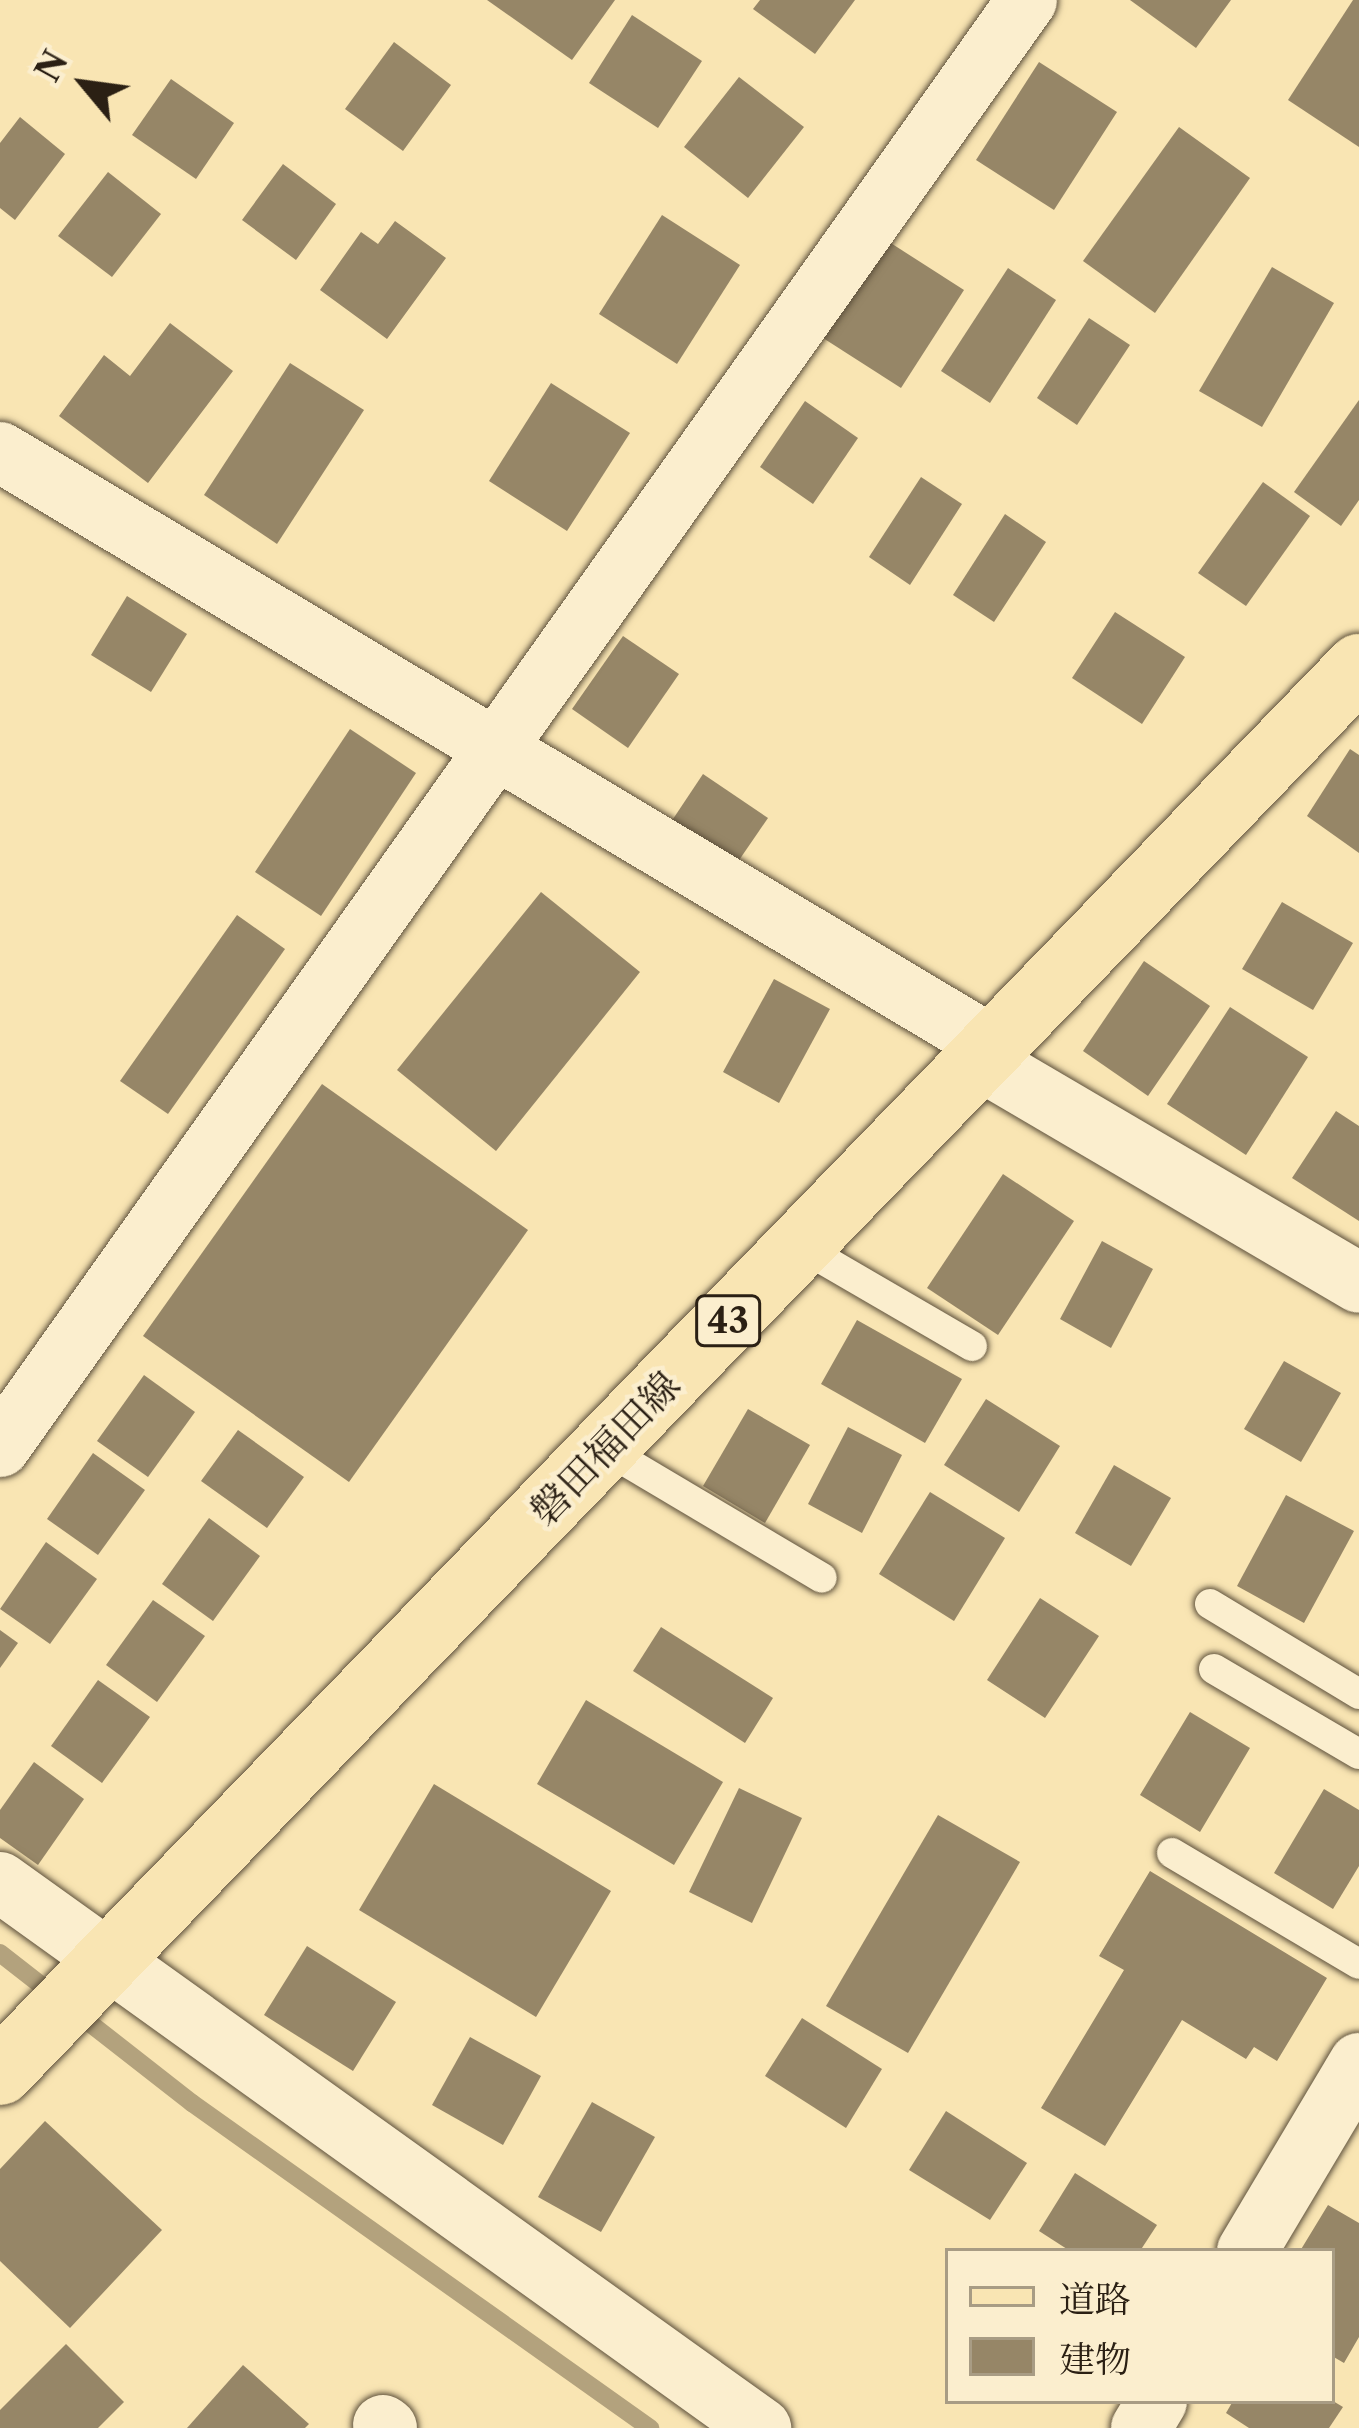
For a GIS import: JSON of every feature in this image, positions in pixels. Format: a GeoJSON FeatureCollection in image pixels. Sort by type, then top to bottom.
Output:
{"type":"FeatureCollection","features":[{"type":"Feature","properties":{"kind":"main road","name":"磐田福田線"},"geometry":{"type":"LineString","coordinates":[[19,2052],[1359,667]]}},
{"type":"Feature","properties":{"kind":"street"},"geometry":{"type":"LineString","coordinates":[[0,1447],[1027,0]]}},
{"type":"Feature","properties":{"kind":"street"},"geometry":{"type":"LineString","coordinates":[[0,452],[1359,1283]]}},
{"type":"Feature","properties":{"kind":"street"},"geometry":{"type":"LineString","coordinates":[[0,1882],[102,1967],[761,2428]]}},
{"type":"Feature","properties":{"kind":"street"},"geometry":{"type":"LineString","coordinates":[[1248,2248],[1359,2063]]}},
{"type":"Feature","properties":{"kind":"lane"},"geometry":{"type":"LineString","coordinates":[[800,1246],[972,1346]]}},
{"type":"Feature","properties":{"kind":"lane"},"geometry":{"type":"LineString","coordinates":[[605,1449],[822,1578]]}},
{"type":"Feature","properties":{"kind":"lane"},"geometry":{"type":"LineString","coordinates":[[1210,1604],[1359,1694]]}},
{"type":"Feature","properties":{"kind":"lane"},"geometry":{"type":"LineString","coordinates":[[1214,1669],[1359,1754]]}},
{"type":"Feature","properties":{"kind":"lane"},"geometry":{"type":"LineString","coordinates":[[1172,1853],[1359,1964]]}},
{"type":"Feature","properties":{"kind":"building"},"geometry":{"type":"Polygon","coordinates":[[[487,0],[615,0],[572,60],[487,0]]]}},
{"type":"Feature","properties":{"kind":"building"},"geometry":{"type":"Polygon","coordinates":[[[760,0],[855,0],[815,54],[753,9],[760,0]]]}},
{"type":"Feature","properties":{"kind":"building"},"geometry":{"type":"Polygon","coordinates":[[[1130,0],[1231,0],[1196,48],[1130,0]]]}},
{"type":"Feature","properties":{"kind":"building"},"geometry":{"type":"Polygon","coordinates":[[[1353,0],[1359,0],[1359,147],[1288,100],[1353,0]]]}},
{"type":"Feature","properties":{"kind":"building"},"geometry":{"type":"Polygon","coordinates":[[[632,15],[702,61],[658,128],[589,83],[632,15]]]}},
{"type":"Feature","properties":{"kind":"building"},"geometry":{"type":"Polygon","coordinates":[[[394,42],[451,85],[403,151],[345,109],[394,42]]]}},
{"type":"Feature","properties":{"kind":"building"},"geometry":{"type":"Polygon","coordinates":[[[1039,62],[1117,112],[1054,210],[976,160],[1039,62]]]}},
{"type":"Feature","properties":{"kind":"building"},"geometry":{"type":"Polygon","coordinates":[[[739,77],[804,127],[748,198],[684,147],[739,77]]]}},
{"type":"Feature","properties":{"kind":"building"},"geometry":{"type":"Polygon","coordinates":[[[171,79],[234,123],[196,179],[132,135],[171,79]]]}},
{"type":"Feature","properties":{"kind":"building"},"geometry":{"type":"Polygon","coordinates":[[[20,117],[65,154],[15,220],[0,208],[0,143],[20,117]]]}},
{"type":"Feature","properties":{"kind":"building"},"geometry":{"type":"Polygon","coordinates":[[[1179,127],[1250,178],[1155,313],[1083,261],[1179,127]]]}},
{"type":"Feature","properties":{"kind":"building"},"geometry":{"type":"Polygon","coordinates":[[[283,164],[336,204],[296,260],[242,220],[283,164]]]}},
{"type":"Feature","properties":{"kind":"building"},"geometry":{"type":"Polygon","coordinates":[[[108,172],[161,214],[112,277],[58,236],[108,172]]]}},
{"type":"Feature","properties":{"kind":"building"},"geometry":{"type":"Polygon","coordinates":[[[662,215],[740,265],[677,364],[599,314],[662,215]]]}},
{"type":"Feature","properties":{"kind":"building"},"geometry":{"type":"Polygon","coordinates":[[[395,221],[446,258],[387,339],[320,290],[361,232],[378,244],[395,221]]]}},
{"type":"Feature","properties":{"kind":"building"},"geometry":{"type":"Polygon","coordinates":[[[886,240],[964,290],[901,388],[823,338],[886,240]]]}},
{"type":"Feature","properties":{"kind":"building"},"geometry":{"type":"Polygon","coordinates":[[[1272,267],[1334,303],[1262,427],[1199,391],[1272,267]]]}},
{"type":"Feature","properties":{"kind":"building"},"geometry":{"type":"Polygon","coordinates":[[[1008,268],[1056,300],[990,403],[941,371],[1008,268]]]}},
{"type":"Feature","properties":{"kind":"building"},"geometry":{"type":"Polygon","coordinates":[[[1089,318],[1130,345],[1077,425],[1037,398],[1089,318]]]}},
{"type":"Feature","properties":{"kind":"building"},"geometry":{"type":"Polygon","coordinates":[[[170,323],[233,371],[148,483],[59,416],[104,355],[130,376],[170,323]]]}},
{"type":"Feature","properties":{"kind":"building"},"geometry":{"type":"Polygon","coordinates":[[[290,363],[364,410],[277,544],[204,495],[290,363]]]}},
{"type":"Feature","properties":{"kind":"building"},"geometry":{"type":"Polygon","coordinates":[[[551,383],[630,433],[567,531],[489,481],[551,383]]]}},
{"type":"Feature","properties":{"kind":"building"},"geometry":{"type":"Polygon","coordinates":[[[1359,400],[1359,500],[1341,526],[1294,492],[1359,400]]]}},
{"type":"Feature","properties":{"kind":"building"},"geometry":{"type":"Polygon","coordinates":[[[805,401],[858,438],[813,504],[760,467],[805,401]]]}},
{"type":"Feature","properties":{"kind":"building"},"geometry":{"type":"Polygon","coordinates":[[[921,477],[962,504],[910,585],[869,557],[921,477]]]}},
{"type":"Feature","properties":{"kind":"building"},"geometry":{"type":"Polygon","coordinates":[[[1263,482],[1310,516],[1246,606],[1198,573],[1263,482]]]}},
{"type":"Feature","properties":{"kind":"building"},"geometry":{"type":"Polygon","coordinates":[[[1005,514],[1046,542],[994,622],[953,595],[1005,514]]]}},
{"type":"Feature","properties":{"kind":"building"},"geometry":{"type":"Polygon","coordinates":[[[127,596],[187,634],[151,692],[91,655],[127,596]]]}},
{"type":"Feature","properties":{"kind":"building"},"geometry":{"type":"Polygon","coordinates":[[[1115,612],[1185,657],[1142,724],[1072,678],[1115,612]]]}},
{"type":"Feature","properties":{"kind":"building"},"geometry":{"type":"Polygon","coordinates":[[[623,636],[679,674],[628,748],[572,709],[623,636]]]}},
{"type":"Feature","properties":{"kind":"building"},"geometry":{"type":"Polygon","coordinates":[[[350,729],[416,773],[321,916],[255,872],[350,729]]]}},
{"type":"Feature","properties":{"kind":"building"},"geometry":{"type":"Polygon","coordinates":[[[1350,749],[1359,755],[1359,853],[1307,816],[1350,749]]]}},
{"type":"Feature","properties":{"kind":"building"},"geometry":{"type":"Polygon","coordinates":[[[703,774],[768,818],[733,869],[669,825],[703,774]]]}},
{"type":"Feature","properties":{"kind":"building"},"geometry":{"type":"Polygon","coordinates":[[[541,892],[640,972],[496,1151],[397,1070],[541,892]]]}},
{"type":"Feature","properties":{"kind":"building"},"geometry":{"type":"Polygon","coordinates":[[[1282,902],[1353,943],[1313,1010],[1242,969],[1282,902]]]}},
{"type":"Feature","properties":{"kind":"building"},"geometry":{"type":"Polygon","coordinates":[[[237,915],[285,949],[168,1114],[120,1081],[237,915]]]}},
{"type":"Feature","properties":{"kind":"building"},"geometry":{"type":"Polygon","coordinates":[[[1144,961],[1210,1006],[1148,1096],[1083,1051],[1144,961]]]}},
{"type":"Feature","properties":{"kind":"building"},"geometry":{"type":"Polygon","coordinates":[[[774,979],[830,1009],[779,1103],[723,1072],[774,979]]]}},
{"type":"Feature","properties":{"kind":"building"},"geometry":{"type":"Polygon","coordinates":[[[1230,1007],[1308,1057],[1246,1155],[1167,1104],[1230,1007]]]}},
{"type":"Feature","properties":{"kind":"building"},"geometry":{"type":"Polygon","coordinates":[[[322,1084],[528,1230],[349,1482],[143,1336],[322,1084]]]}},
{"type":"Feature","properties":{"kind":"building"},"geometry":{"type":"Polygon","coordinates":[[[1336,1111],[1359,1126],[1359,1221],[1292,1178],[1336,1111]]]}},
{"type":"Feature","properties":{"kind":"building"},"geometry":{"type":"Polygon","coordinates":[[[1003,1174],[1074,1221],[998,1335],[927,1288],[1003,1174]]]}},
{"type":"Feature","properties":{"kind":"building"},"geometry":{"type":"Polygon","coordinates":[[[1102,1241],[1153,1269],[1111,1348],[1060,1319],[1102,1241]]]}},
{"type":"Feature","properties":{"kind":"building"},"geometry":{"type":"Polygon","coordinates":[[[857,1320],[962,1379],[925,1443],[821,1384],[857,1320]]]}},
{"type":"Feature","properties":{"kind":"building"},"geometry":{"type":"Polygon","coordinates":[[[1284,1361],[1341,1393],[1301,1462],[1244,1429],[1284,1361]]]}},
{"type":"Feature","properties":{"kind":"building"},"geometry":{"type":"Polygon","coordinates":[[[144,1375],[195,1412],[148,1477],[97,1441],[144,1375]]]}},
{"type":"Feature","properties":{"kind":"building"},"geometry":{"type":"Polygon","coordinates":[[[986,1399],[1060,1446],[1019,1512],[944,1465],[986,1399]]]}},
{"type":"Feature","properties":{"kind":"building"},"geometry":{"type":"Polygon","coordinates":[[[748,1409],[810,1445],[765,1523],[703,1486],[748,1409]]]}},
{"type":"Feature","properties":{"kind":"building"},"geometry":{"type":"Polygon","coordinates":[[[848,1427],[902,1455],[862,1533],[808,1504],[848,1427]]]}},
{"type":"Feature","properties":{"kind":"building"},"geometry":{"type":"Polygon","coordinates":[[[238,1430],[304,1477],[267,1528],[201,1481],[238,1430]]]}},
{"type":"Feature","properties":{"kind":"building"},"geometry":{"type":"Polygon","coordinates":[[[93,1453],[145,1490],[98,1555],[47,1519],[93,1453]]]}},
{"type":"Feature","properties":{"kind":"building"},"geometry":{"type":"Polygon","coordinates":[[[1114,1465],[1171,1498],[1131,1566],[1075,1533],[1114,1465]]]}},
{"type":"Feature","properties":{"kind":"building"},"geometry":{"type":"Polygon","coordinates":[[[930,1492],[1005,1538],[954,1621],[879,1574],[930,1492]]]}},
{"type":"Feature","properties":{"kind":"building"},"geometry":{"type":"Polygon","coordinates":[[[1286,1495],[1354,1531],[1304,1623],[1237,1586],[1286,1495]]]}},
{"type":"Feature","properties":{"kind":"building"},"geometry":{"type":"Polygon","coordinates":[[[209,1518],[260,1556],[213,1621],[162,1584],[209,1518]]]}},
{"type":"Feature","properties":{"kind":"building"},"geometry":{"type":"Polygon","coordinates":[[[46,1542],[97,1579],[50,1644],[0,1609],[46,1542]]]}},
{"type":"Feature","properties":{"kind":"building"},"geometry":{"type":"Polygon","coordinates":[[[1040,1598],[1099,1636],[1045,1718],[987,1680],[1040,1598]]]}},
{"type":"Feature","properties":{"kind":"building"},"geometry":{"type":"Polygon","coordinates":[[[153,1600],[205,1636],[157,1702],[106,1665],[153,1600]]]}},
{"type":"Feature","properties":{"kind":"building"},"geometry":{"type":"Polygon","coordinates":[[[661,1627],[773,1698],[745,1743],[633,1671],[661,1627]]]}},
{"type":"Feature","properties":{"kind":"building"},"geometry":{"type":"Polygon","coordinates":[[[0,1630],[18,1643],[0,1668],[0,1630]]]}},
{"type":"Feature","properties":{"kind":"building"},"geometry":{"type":"Polygon","coordinates":[[[98,1680],[150,1717],[102,1783],[51,1746],[98,1680]]]}},
{"type":"Feature","properties":{"kind":"building"},"geometry":{"type":"Polygon","coordinates":[[[586,1700],[723,1782],[674,1865],[537,1784],[586,1700]]]}},
{"type":"Feature","properties":{"kind":"building"},"geometry":{"type":"Polygon","coordinates":[[[1190,1712],[1250,1748],[1200,1832],[1140,1795],[1190,1712]]]}},
{"type":"Feature","properties":{"kind":"building"},"geometry":{"type":"Polygon","coordinates":[[[34,1762],[84,1799],[38,1865],[0,1838],[0,1810],[34,1762]]]}},
{"type":"Feature","properties":{"kind":"building"},"geometry":{"type":"Polygon","coordinates":[[[434,1784],[611,1891],[536,2017],[359,1910],[434,1784]]]}},
{"type":"Feature","properties":{"kind":"building"},"geometry":{"type":"Polygon","coordinates":[[[739,1788],[802,1818],[752,1923],[689,1892],[739,1788]]]}},
{"type":"Feature","properties":{"kind":"building"},"geometry":{"type":"Polygon","coordinates":[[[1324,1789],[1359,1810],[1359,1866],[1333,1909],[1274,1873],[1324,1789]]]}},
{"type":"Feature","properties":{"kind":"building"},"geometry":{"type":"Polygon","coordinates":[[[938,1815],[1020,1862],[908,2053],[826,2006],[938,1815]]]}},
{"type":"Feature","properties":{"kind":"building"},"geometry":{"type":"Polygon","coordinates":[[[1150,1871],[1327,1978],[1277,2061],[1254,2047],[1246,2059],[1182,2020],[1105,2146],[1041,2108],[1124,1970],[1099,1956],[1150,1871]]]}},
{"type":"Feature","properties":{"kind":"building"},"geometry":{"type":"Polygon","coordinates":[[[307,1946],[396,2002],[353,2071],[264,2015],[307,1946]]]}},
{"type":"Feature","properties":{"kind":"building"},"geometry":{"type":"Polygon","coordinates":[[[802,2018],[882,2069],[846,2128],[765,2076],[802,2018]]]}},
{"type":"Feature","properties":{"kind":"building"},"geometry":{"type":"Polygon","coordinates":[[[470,2037],[541,2076],[503,2145],[432,2105],[470,2037]]]}},
{"type":"Feature","properties":{"kind":"building"},"geometry":{"type":"Polygon","coordinates":[[[592,2102],[655,2137],[601,2232],[538,2197],[592,2102]]]}},
{"type":"Feature","properties":{"kind":"building"},"geometry":{"type":"Polygon","coordinates":[[[946,2111],[1027,2163],[990,2220],[909,2170],[946,2111]]]}},
{"type":"Feature","properties":{"kind":"building"},"geometry":{"type":"Polygon","coordinates":[[[45,2121],[162,2230],[70,2328],[0,2261],[0,2169],[45,2121]]]}},
{"type":"Feature","properties":{"kind":"building"},"geometry":{"type":"Polygon","coordinates":[[[1075,2173],[1157,2225],[1142,2248],[1065,2248],[1039,2231],[1075,2173]]]}},
{"type":"Feature","properties":{"kind":"building"},"geometry":{"type":"Polygon","coordinates":[[[1328,2205],[1359,2223],[1359,2337],[1344,2363],[1335,2358],[1335,2248],[1302,2248],[1328,2205]]]}},
{"type":"Feature","properties":{"kind":"building"},"geometry":{"type":"Polygon","coordinates":[[[66,2344],[124,2402],[98,2428],[0,2428],[0,2410],[66,2344]]]}},
{"type":"Feature","properties":{"kind":"building"},"geometry":{"type":"Polygon","coordinates":[[[243,2365],[309,2424],[305,2428],[187,2428],[243,2365]]]}},
{"type":"Feature","properties":{"kind":"building"},"geometry":{"type":"Polygon","coordinates":[[[1335,2402],[1343,2407],[1329,2428],[1249,2428],[1226,2413],[1231,2404],[1335,2402]]]}},
{"type":"Feature","properties":{"kind":"waterway"},"geometry":{"type":"LineString","coordinates":[[0,1953],[192,2103],[650,2428]]}}]}
